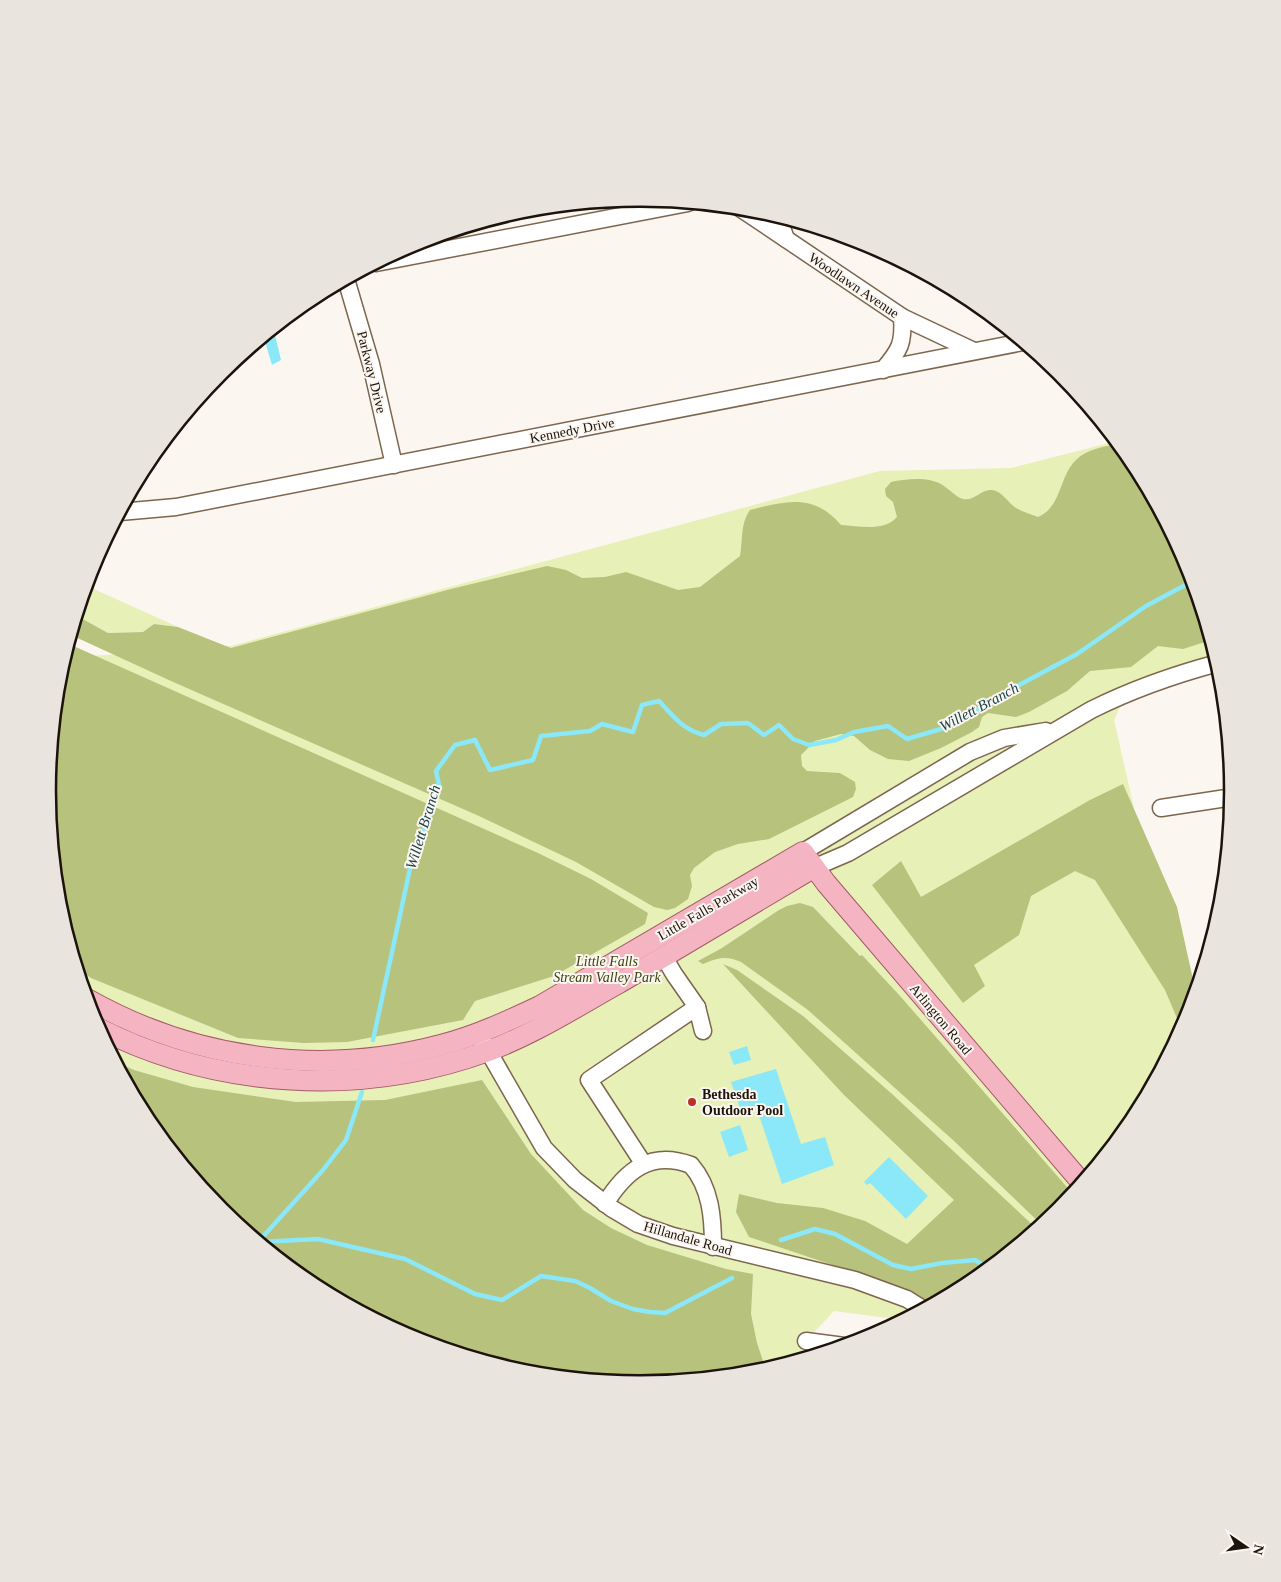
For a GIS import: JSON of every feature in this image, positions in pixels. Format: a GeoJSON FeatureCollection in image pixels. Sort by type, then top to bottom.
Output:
{"type":"FeatureCollection","features":[{"type":"Feature","properties":{"kind":"main road","name":"Little Falls Parkway"},"geometry":{"type":"LineString","coordinates":[[109,1033],[156,1053],[202,1067],[251,1076],[329,1081],[418,1071],[488,1051],[552,1021],[664,957],[808,860]]}},
{"type":"Feature","properties":{"kind":"main road","name":"Little Falls Parkway"},"geometry":{"type":"LineString","coordinates":[[97,1005],[114,1014],[172,1037],[212,1049],[261,1058],[310,1062],[364,1060],[410,1053],[443,1045],[508,1021],[808,860]]}},
{"type":"Feature","properties":{"kind":"main road","name":"Arlington Road"},"geometry":{"type":"LineString","coordinates":[[808,860],[1078,1179]]}},
{"type":"Feature","properties":{"kind":"street"},"geometry":{"type":"LineString","coordinates":[[403,258],[650,207]]}},
{"type":"Feature","properties":{"kind":"street","name":"Woodlawn Avenue"},"geometry":{"type":"LineString","coordinates":[[755,218],[902,317],[974,351]]}},
{"type":"Feature","properties":{"kind":"street"},"geometry":{"type":"LineString","coordinates":[[781,224],[786,239]]}},
{"type":"Feature","properties":{"kind":"street","name":"Parkway Drive"},"geometry":{"type":"LineString","coordinates":[[348,285],[372,364],[394,465]]}},
{"type":"Feature","properties":{"kind":"street"},"geometry":{"type":"LineString","coordinates":[[883,370],[900,346],[903,334],[902,317]]}},
{"type":"Feature","properties":{"kind":"street","name":"Kennedy Drive"},"geometry":{"type":"LineString","coordinates":[[129,511],[176,507],[1016,343]]}},
{"type":"Feature","properties":{"kind":"street","name":"Little Falls Parkway"},"geometry":{"type":"LineString","coordinates":[[808,860],[848,853],[1058,728],[1126,692],[1172,675],[1211,665]]}},
{"type":"Feature","properties":{"kind":"street","name":"Little Falls Parkway"},"geometry":{"type":"LineString","coordinates":[[808,860],[970,752],[1004,738],[1058,728]]}},
{"type":"Feature","properties":{"kind":"street"},"geometry":{"type":"LineString","coordinates":[[1161,808],[1225,798]]}},
{"type":"Feature","properties":{"kind":"street"},"geometry":{"type":"LineString","coordinates":[[664,957],[697,1007],[703,1031]]}},
{"type":"Feature","properties":{"kind":"street"},"geometry":{"type":"LineString","coordinates":[[643,1164],[589,1080],[697,1007]]}},
{"type":"Feature","properties":{"kind":"street","name":"Hillandale Road"},"geometry":{"type":"LineString","coordinates":[[478,1033],[544,1148],[574,1180],[605,1204],[638,1224],[673,1236],[855,1280],[908,1299],[917,1305]]}},
{"type":"Feature","properties":{"kind":"street"},"geometry":{"type":"LineString","coordinates":[[605,1204],[623,1178],[643,1164],[672,1160],[692,1165],[708,1194],[713,1224],[713,1247]]}},
{"type":"Feature","properties":{"kind":"street"},"geometry":{"type":"LineString","coordinates":[[806,1341],[828,1344]]}},
{"type":"Feature","properties":{"kind":"green space","name":"Little Falls Stream Valley Park"},"geometry":{"type":"Polygon","coordinates":[[[1110,443],[1146,499],[1180,567],[1194,603],[1211,665],[1127,692],[1114,720],[1179,1016],[1146,1083],[1104,1147],[1054,1204],[1026,1230],[965,1277],[933,1297],[891,1318],[834,1311],[806,1341],[801,1352],[754,1364],[688,1373],[592,1373],[527,1364],[489,1355],[417,1331],[382,1315],[348,1297],[285,1255],[227,1204],[201,1176],[155,1116],[135,1083],[101,1015],[87,979],[76,942],[67,905],[61,867],[56,791],[61,715],[72,657],[231,646],[880,471],[1011,468],[1110,443]]]}},
{"type":"Feature","properties":{"kind":"green space"},"geometry":{"type":"Polygon","coordinates":[[[1111,445],[1146,499],[1180,567],[1194,603],[1205,642],[1183,649],[1158,646],[1131,667],[1090,671],[1067,691],[1029,712],[1016,717],[988,713],[982,717],[979,727],[972,732],[941,748],[909,761],[888,759],[870,750],[854,736],[841,734],[815,741],[801,755],[802,766],[807,771],[840,773],[855,782],[856,789],[853,797],[769,839],[738,844],[715,852],[694,868],[690,875],[692,886],[688,899],[675,908],[667,910],[654,907],[576,862],[479,816],[77,638],[82,619],[108,633],[143,632],[154,624],[178,627],[231,648],[451,589],[547,566],[566,570],[582,578],[605,577],[626,572],[678,590],[700,587],[740,556],[743,526],[750,510],[787,502],[799,502],[820,508],[841,525],[871,527],[885,525],[897,517],[893,502],[886,496],[885,489],[891,482],[918,479],[938,483],[963,499],[971,498],[988,490],[996,491],[1016,508],[1038,517],[1052,506],[1066,474],[1076,460],[1085,453],[1111,445]]]}},
{"type":"Feature","properties":{"kind":"green space"},"geometry":{"type":"Polygon","coordinates":[[[93,588],[178,627],[154,624],[143,632],[108,633],[82,619],[93,588]]]}},
{"type":"Feature","properties":{"kind":"green space"},"geometry":{"type":"Polygon","coordinates":[[[74,646],[538,853],[591,879],[648,913],[645,924],[554,976],[475,1001],[463,1020],[347,1042],[304,1043],[238,1038],[86,974],[67,905],[61,867],[56,791],[61,715],[74,646]]]}},
{"type":"Feature","properties":{"kind":"green space"},"geometry":{"type":"Polygon","coordinates":[[[1123,784],[1177,907],[1193,981],[1178,1020],[1165,990],[1095,880],[1075,871],[1031,896],[1019,935],[974,965],[985,986],[963,1003],[872,885],[901,861],[921,897],[1090,800],[1123,784]]]}},
{"type":"Feature","properties":{"kind":"green space"},"geometry":{"type":"Polygon","coordinates":[[[800,903],[813,907],[860,956],[862,955],[1068,1189],[1037,1220],[954,1141],[808,1010],[741,962],[726,958],[703,964],[698,961],[722,948],[787,906],[800,903]]]}},
{"type":"Feature","properties":{"kind":"green space"},"geometry":{"type":"Polygon","coordinates":[[[723,964],[737,970],[803,1016],[892,1094],[1032,1224],[996,1255],[965,1277],[917,1305],[868,1277],[749,1237],[736,1212],[739,1194],[777,1203],[823,1208],[865,1221],[907,1244],[954,1200],[844,1095],[723,964]]]}},
{"type":"Feature","properties":{"kind":"green space"},"geometry":{"type":"Polygon","coordinates":[[[126,1067],[193,1087],[296,1102],[385,1100],[482,1080],[531,1154],[583,1210],[611,1228],[647,1245],[726,1269],[753,1274],[751,1314],[763,1362],[754,1364],[679,1374],[602,1374],[527,1364],[489,1355],[417,1331],[348,1297],[285,1255],[255,1230],[227,1204],[177,1147],[155,1116],[126,1067]]]}},
{"type":"Feature","properties":{"kind":"water"},"geometry":{"type":"Polygon","coordinates":[[[275,335],[281,360],[272,365],[266,343],[275,335]]]}},
{"type":"Feature","properties":{"kind":"water"},"geometry":{"type":"Polygon","coordinates":[[[747,1046],[751,1060],[734,1065],[729,1052],[747,1046]]]}},
{"type":"Feature","properties":{"kind":"water"},"geometry":{"type":"Polygon","coordinates":[[[776,1069],[801,1144],[825,1137],[834,1165],[782,1184],[756,1106],[741,1111],[731,1082],[776,1069]]]}},
{"type":"Feature","properties":{"kind":"water"},"geometry":{"type":"Polygon","coordinates":[[[740,1125],[748,1150],[729,1157],[720,1132],[740,1125]]]}},
{"type":"Feature","properties":{"kind":"water"},"geometry":{"type":"Polygon","coordinates":[[[889,1157],[928,1196],[906,1219],[870,1183],[867,1185],[864,1182],[889,1157]]]}},
{"type":"Feature","properties":{"kind":"waterway","name":"Willett Branch"},"geometry":{"type":"LineString","coordinates":[[373,1040],[411,864],[439,785],[436,771],[455,745],[475,740],[490,770],[533,760],[541,736],[590,731],[602,724],[633,732],[642,705],[659,701],[684,726],[704,735],[721,724],[748,723],[764,735],[779,725],[793,739],[809,745],[836,740],[854,732],[888,726],[907,739],[941,729],[965,717],[1077,654],[1146,606],[1187,584]]}},
{"type":"Feature","properties":{"kind":"waterway","name":"Willett Branch"},"geometry":{"type":"LineString","coordinates":[[263,1237],[323,1170],[346,1140],[362,1092]]}},
{"type":"Feature","properties":{"kind":"waterway"},"geometry":{"type":"LineString","coordinates":[[781,1240],[815,1229],[835,1234],[893,1265],[911,1269],[942,1263],[975,1260],[982,1265]]}},
{"type":"Feature","properties":{"kind":"waterway"},"geometry":{"type":"LineString","coordinates":[[269,1242],[318,1239],[405,1259],[475,1294],[502,1300],[541,1276],[575,1281],[611,1301],[633,1309],[650,1312],[665,1313],[732,1278]]}},
{"type":"Feature","properties":{"kind":"place","name":"Bethesda Outdoor Pool"},"geometry":{"type":"Point","coordinates":[692,1102]}}]}
